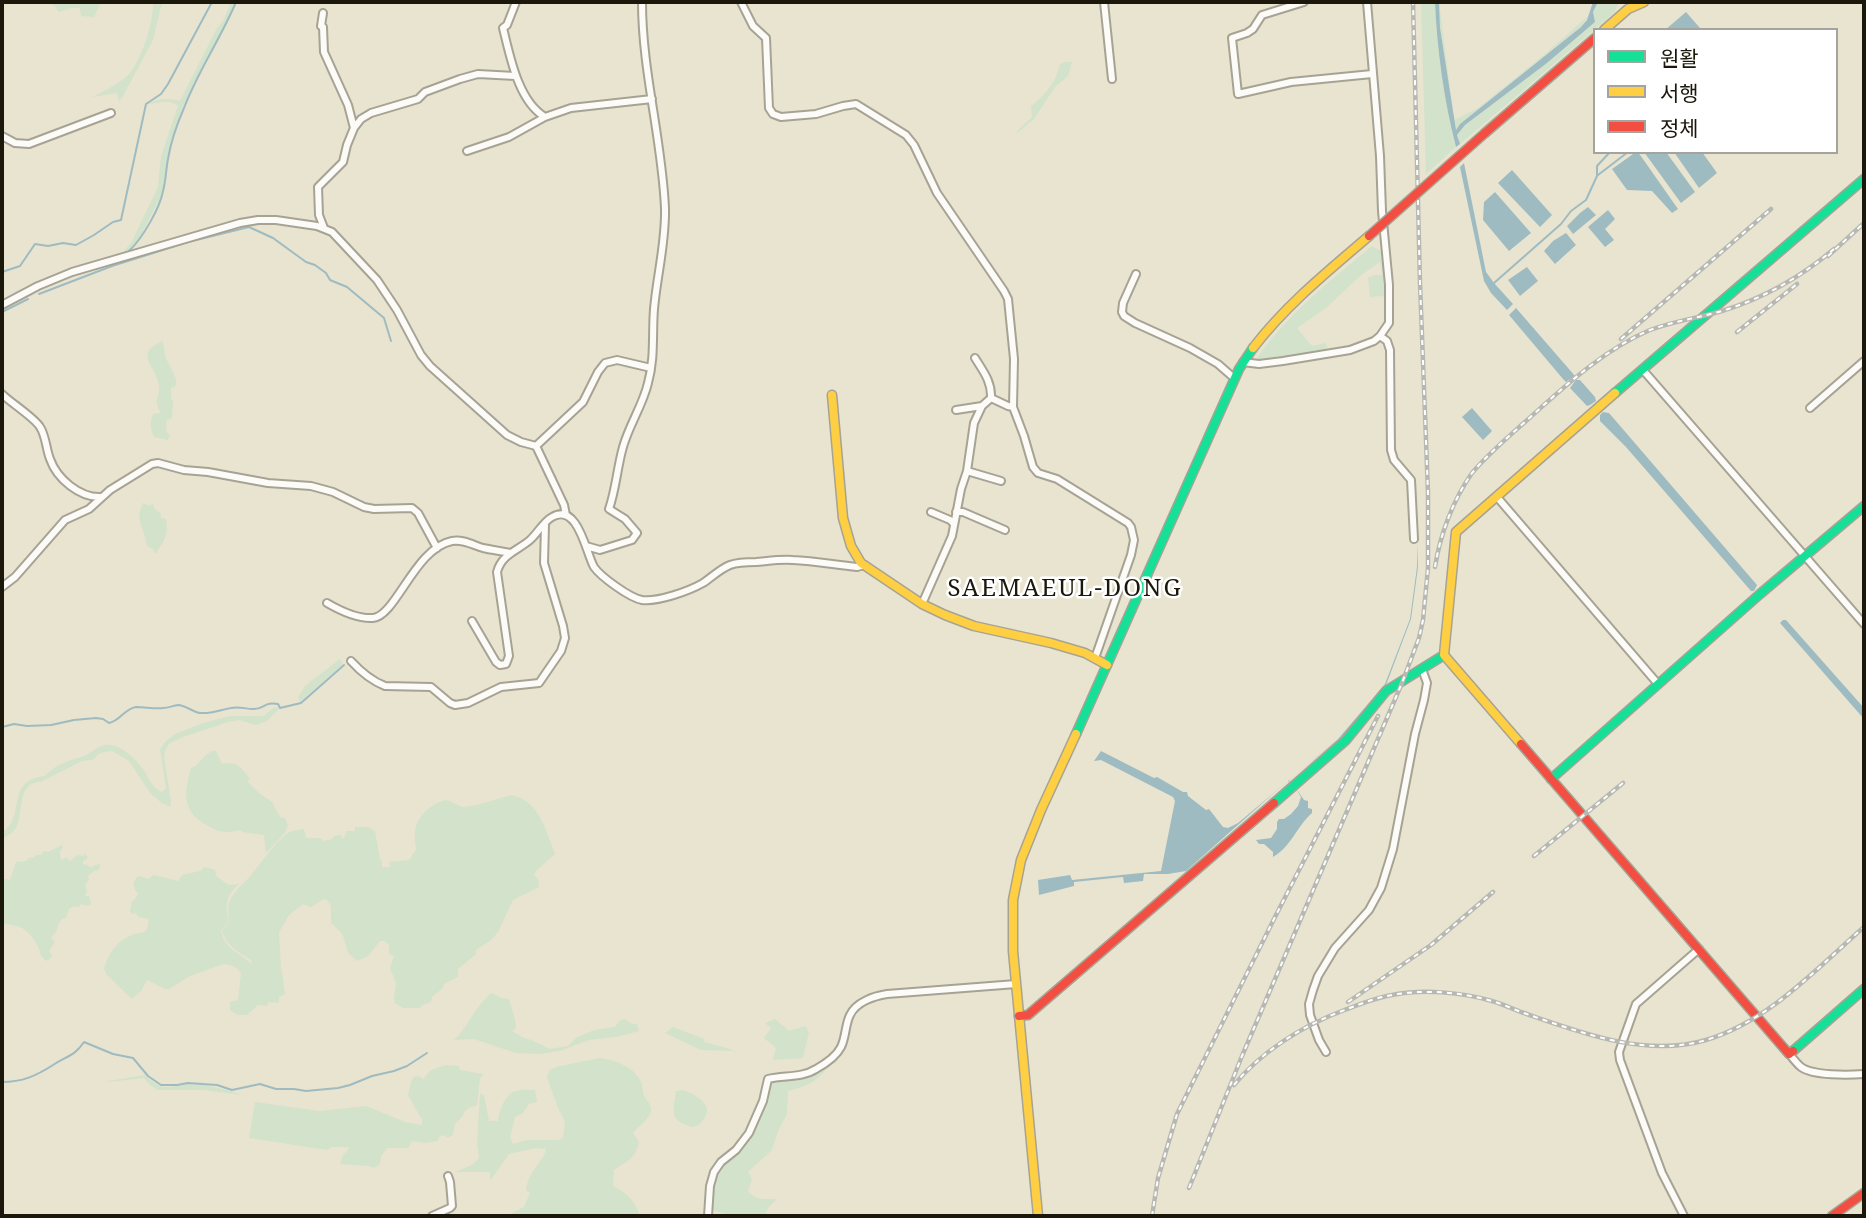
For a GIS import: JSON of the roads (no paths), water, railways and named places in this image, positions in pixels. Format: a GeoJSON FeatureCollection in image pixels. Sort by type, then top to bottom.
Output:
{"type":"FeatureCollection","features":[{"type":"Feature","properties":{"kind":"main road"},"geometry":{"type":"LineString","coordinates":[[1606,28],[1631,5],[1644,2]]}},
{"type":"Feature","properties":{"kind":"main road"},"geometry":{"type":"LineString","coordinates":[[1038,1216],[1013,951],[1013,900],[1021,860],[1234,378],[1270,326],[1593,40]]}},
{"type":"Feature","properties":{"kind":"main road"},"geometry":{"type":"LineString","coordinates":[[1864,179],[1456,531],[1444,655],[1789,1054],[1864,989]]}},
{"type":"Feature","properties":{"kind":"main road"},"geometry":{"type":"LineString","coordinates":[[832,395],[843,518],[851,546],[864,565],[922,604],[974,626],[1066,647],[1085,653],[1107,665]]}},
{"type":"Feature","properties":{"kind":"main road"},"geometry":{"type":"LineString","coordinates":[[1551,779],[1864,506]]}},
{"type":"Feature","properties":{"kind":"main road"},"geometry":{"type":"LineString","coordinates":[[1019,1016],[1028,1015],[1346,740],[1387,691],[1444,655]]}},
{"type":"Feature","properties":{"kind":"main road"},"geometry":{"type":"LineString","coordinates":[[1832,1216],[1864,1193]]}},
{"type":"Feature","properties":{"kind":"street"},"geometry":{"type":"LineString","coordinates":[[516,2],[507,25],[503,28],[515,76],[535,109],[545,117]]}},
{"type":"Feature","properties":{"kind":"street"},"geometry":{"type":"LineString","coordinates":[[586,546],[600,550],[632,540],[637,533],[625,519],[609,509],[629,426],[645,395],[651,368],[655,305],[665,227],[642,2]]}},
{"type":"Feature","properties":{"kind":"street"},"geometry":{"type":"LineString","coordinates":[[741,2],[753,26],[768,43],[769,108],[773,114],[781,117],[817,114],[856,104],[906,135],[914,145],[937,193],[1004,291],[1008,299],[1014,359],[1013,407],[1033,467],[1038,473],[1073,488],[1131,527],[1134,540],[1131,555],[1095,658]]}},
{"type":"Feature","properties":{"kind":"street"},"geometry":{"type":"LineString","coordinates":[[1104,2],[1112,79]]}},
{"type":"Feature","properties":{"kind":"street"},"geometry":{"type":"LineString","coordinates":[[1304,2],[1262,15],[1253,29],[1232,38],[1238,94],[1291,82],[1372,75]]}},
{"type":"Feature","properties":{"kind":"street"},"geometry":{"type":"LineString","coordinates":[[1243,362],[1271,362],[1350,350],[1380,337],[1389,323],[1380,156],[1367,2]]}},
{"type":"Feature","properties":{"kind":"street"},"geometry":{"type":"LineString","coordinates":[[323,13],[321,26],[324,27],[324,52],[348,105],[354,128]]}},
{"type":"Feature","properties":{"kind":"street"},"geometry":{"type":"LineString","coordinates":[[324,228],[319,215],[317,191],[320,184],[343,162],[346,145],[361,119],[371,113],[418,99],[425,92],[460,79],[478,74],[515,76]]}},
{"type":"Feature","properties":{"kind":"street"},"geometry":{"type":"LineString","coordinates":[[467,151],[509,137],[545,117],[571,108],[652,99]]}},
{"type":"Feature","properties":{"kind":"street"},"geometry":{"type":"LineString","coordinates":[[2,136],[15,143],[29,144],[111,113]]}},
{"type":"Feature","properties":{"kind":"street"},"geometry":{"type":"LineString","coordinates":[[2,305],[72,272],[240,223],[267,220],[324,228],[332,232],[377,280],[430,366],[507,435],[536,446],[564,505],[566,515],[580,531],[594,566],[622,590],[643,600],[660,598],[688,590],[724,568],[741,562],[793,560],[857,567],[864,565]]}},
{"type":"Feature","properties":{"kind":"street"},"geometry":{"type":"LineString","coordinates":[[1136,274],[1123,303],[1124,316],[1190,348],[1218,364],[1234,378]]}},
{"type":"Feature","properties":{"kind":"street"},"geometry":{"type":"LineString","coordinates":[[1380,337],[1387,341],[1390,350],[1391,450],[1394,460],[1411,480],[1414,539]]}},
{"type":"Feature","properties":{"kind":"street"},"geometry":{"type":"LineString","coordinates":[[922,604],[951,537],[967,471],[974,424],[982,406],[990,398],[989,380],[975,358]]}},
{"type":"Feature","properties":{"kind":"street"},"geometry":{"type":"LineString","coordinates":[[536,446],[583,401],[598,372],[606,363],[617,360],[651,368]]}},
{"type":"Feature","properties":{"kind":"street"},"geometry":{"type":"LineString","coordinates":[[1810,408],[1863,364]]}},
{"type":"Feature","properties":{"kind":"street"},"geometry":{"type":"LineString","coordinates":[[1643,370],[1864,624]]}},
{"type":"Feature","properties":{"kind":"street"},"geometry":{"type":"LineString","coordinates":[[2,394],[40,426],[50,461],[63,479],[82,494],[102,497]]}},
{"type":"Feature","properties":{"kind":"street"},"geometry":{"type":"LineString","coordinates":[[990,398],[1013,407]]}},
{"type":"Feature","properties":{"kind":"street"},"geometry":{"type":"LineString","coordinates":[[956,410],[982,406]]}},
{"type":"Feature","properties":{"kind":"street"},"geometry":{"type":"LineString","coordinates":[[2,587],[29,562],[65,520],[89,509],[147,466],[158,463],[184,470],[268,483],[306,485],[374,509],[412,508],[418,513],[437,548]]}},
{"type":"Feature","properties":{"kind":"street"},"geometry":{"type":"LineString","coordinates":[[967,471],[1001,481]]}},
{"type":"Feature","properties":{"kind":"street"},"geometry":{"type":"LineString","coordinates":[[1497,497],[1658,684]]}},
{"type":"Feature","properties":{"kind":"street"},"geometry":{"type":"LineString","coordinates":[[931,512],[954,524]]}},
{"type":"Feature","properties":{"kind":"street"},"geometry":{"type":"LineString","coordinates":[[956,512],[963,512],[1005,530]]}},
{"type":"Feature","properties":{"kind":"street"},"geometry":{"type":"LineString","coordinates":[[472,621],[496,662],[500,665],[506,664],[509,656],[497,572],[502,560],[533,538],[545,523],[555,515],[566,515]]}},
{"type":"Feature","properties":{"kind":"street"},"geometry":{"type":"LineString","coordinates":[[351,661],[366,675],[386,686],[431,687],[455,705],[468,703],[501,687],[539,683],[561,651],[565,638],[544,563],[545,523]]}},
{"type":"Feature","properties":{"kind":"street"},"geometry":{"type":"LineString","coordinates":[[327,603],[338,609],[374,618],[385,611],[418,565],[449,541],[457,540],[510,553]]}},
{"type":"Feature","properties":{"kind":"street"},"geometry":{"type":"LineString","coordinates":[[1325,1052],[1310,1015],[1309,1004],[1318,976],[1335,948],[1369,910],[1381,888],[1393,849],[1424,700],[1427,683],[1422,669]]}},
{"type":"Feature","properties":{"kind":"street"},"geometry":{"type":"LineString","coordinates":[[1684,1216],[1662,1173],[1619,1052],[1636,1004],[1699,949]]}},
{"type":"Feature","properties":{"kind":"street"},"geometry":{"type":"LineString","coordinates":[[708,1216],[715,1172],[720,1162],[736,1150],[749,1133],[763,1101],[768,1079],[809,1073],[828,1062],[841,1047],[850,1014],[863,1002],[887,994],[1016,984]]}},
{"type":"Feature","properties":{"kind":"street"},"geometry":{"type":"LineString","coordinates":[[1789,1054],[1802,1068],[1812,1071],[1864,1074]]}},
{"type":"Feature","properties":{"kind":"street"},"geometry":{"type":"LineString","coordinates":[[432,1216],[452,1206],[448,1176]]}},
{"type":"Feature","properties":{"kind":"water"},"geometry":{"type":"Polygon","coordinates":[[[1435,2],[1439,2],[1440,28],[1456,130],[1581,27],[1587,20],[1593,2],[1598,2],[1593,12],[1595,22],[1547,63],[1465,125],[1457,135],[1460,144],[1456,147],[1442,75],[1435,2]]]}},
{"type":"Feature","properties":{"kind":"water"},"geometry":{"type":"Polygon","coordinates":[[[1686,12],[1700,28],[1667,28],[1686,12]]]}},
{"type":"Feature","properties":{"kind":"water"},"geometry":{"type":"Polygon","coordinates":[[[1633,154],[1639,154],[1678,209],[1672,213],[1652,191],[1627,190],[1612,169],[1633,154]]]}},
{"type":"Feature","properties":{"kind":"water"},"geometry":{"type":"Polygon","coordinates":[[[1645,154],[1667,154],[1695,192],[1681,203],[1645,154]]]}},
{"type":"Feature","properties":{"kind":"water"},"geometry":{"type":"Polygon","coordinates":[[[1675,154],[1703,154],[1717,173],[1699,188],[1675,154]]]}},
{"type":"Feature","properties":{"kind":"water"},"geometry":{"type":"Polygon","coordinates":[[[1464,163],[1486,272],[1513,304],[1507,310],[1484,281],[1460,167],[1464,163]]]}},
{"type":"Feature","properties":{"kind":"water"},"geometry":{"type":"Polygon","coordinates":[[[1512,170],[1552,215],[1540,227],[1498,183],[1512,170]]]}},
{"type":"Feature","properties":{"kind":"water"},"geometry":{"type":"Polygon","coordinates":[[[1495,192],[1531,233],[1509,251],[1483,220],[1484,202],[1495,192]]]}},
{"type":"Feature","properties":{"kind":"water"},"geometry":{"type":"Polygon","coordinates":[[[1588,207],[1596,215],[1573,234],[1567,226],[1588,207]]]}},
{"type":"Feature","properties":{"kind":"water"},"geometry":{"type":"Polygon","coordinates":[[[1608,210],[1615,219],[1605,229],[1614,240],[1605,247],[1588,227],[1608,210]]]}},
{"type":"Feature","properties":{"kind":"water"},"geometry":{"type":"Polygon","coordinates":[[[1566,233],[1576,245],[1555,264],[1544,251],[1566,233]]]}},
{"type":"Feature","properties":{"kind":"water"},"geometry":{"type":"Polygon","coordinates":[[[1527,267],[1538,281],[1520,296],[1508,280],[1527,267]]]}},
{"type":"Feature","properties":{"kind":"water"},"geometry":{"type":"Polygon","coordinates":[[[1516,308],[1575,376],[1566,382],[1563,379],[1509,315],[1516,308]]]}},
{"type":"Feature","properties":{"kind":"water"},"geometry":{"type":"Polygon","coordinates":[[[1576,380],[1580,380],[1596,401],[1587,406],[1570,388],[1576,380]]]}},
{"type":"Feature","properties":{"kind":"water"},"geometry":{"type":"Polygon","coordinates":[[[1472,408],[1492,431],[1483,440],[1462,417],[1472,408]]]}},
{"type":"Feature","properties":{"kind":"water"},"geometry":{"type":"Polygon","coordinates":[[[1603,412],[1609,413],[1757,585],[1754,591],[1751,591],[1626,447],[1600,421],[1603,412]]]}},
{"type":"Feature","properties":{"kind":"water"},"geometry":{"type":"Polygon","coordinates":[[[1417,544],[1418,567],[1411,619],[1386,685],[1346,733],[1299,771],[1338,739],[1385,684],[1410,619],[1417,567],[1417,544]]]}},
{"type":"Feature","properties":{"kind":"water"},"geometry":{"type":"Polygon","coordinates":[[[1786,620],[1864,708],[1864,719],[1780,623],[1786,620]]]}},
{"type":"Feature","properties":{"kind":"water"},"geometry":{"type":"Polygon","coordinates":[[[1101,751],[1187,792],[1188,796],[1206,810],[1209,809],[1223,827],[1228,828],[1238,823],[1288,781],[1186,871],[1144,874],[1143,881],[1124,883],[1123,877],[1074,882],[1074,886],[1039,895],[1038,880],[1070,875],[1072,880],[1161,871],[1175,801],[1173,797],[1101,760],[1094,761],[1101,751]]]}},
{"type":"Feature","properties":{"kind":"water"},"geometry":{"type":"Polygon","coordinates":[[[1295,787],[1304,800],[1308,801],[1308,808],[1312,809],[1312,813],[1285,848],[1273,857],[1273,852],[1256,840],[1271,838],[1279,819],[1284,819],[1298,806],[1301,797],[1295,787]]]}},
{"type":"Feature","properties":{"kind":"waterway"},"geometry":{"type":"LineString","coordinates":[[2,272],[20,266],[35,244],[76,245],[113,222],[121,220],[146,104],[161,94],[168,84],[212,2]]}},
{"type":"Feature","properties":{"kind":"waterway"},"geometry":{"type":"LineString","coordinates":[[129,251],[145,231],[158,206],[179,120],[236,2]]}},
{"type":"Feature","properties":{"kind":"waterway"},"geometry":{"type":"LineString","coordinates":[[1494,283],[1586,200],[1597,176],[1597,166],[1608,154]]}},
{"type":"Feature","properties":{"kind":"waterway"},"geometry":{"type":"LineString","coordinates":[[1598,175],[1625,154]]}},
{"type":"Feature","properties":{"kind":"waterway"},"geometry":{"type":"LineString","coordinates":[[39,294],[112,266],[188,242],[249,227],[273,238],[326,273],[330,280],[347,287],[384,318],[391,341]]}},
{"type":"Feature","properties":{"kind":"waterway"},"geometry":{"type":"LineString","coordinates":[[2,312],[28,299]]}},
{"type":"Feature","properties":{"kind":"waterway"},"geometry":{"type":"LineString","coordinates":[[2,727],[14,724],[51,725],[96,718],[109,723],[136,707],[160,708],[179,705],[204,713],[234,707],[256,709],[274,703],[280,708],[301,703],[344,665]]}},
{"type":"Feature","properties":{"kind":"waterway"},"geometry":{"type":"LineString","coordinates":[[2,1082],[22,1080],[41,1072],[73,1053],[84,1042],[113,1054],[133,1058],[148,1076],[161,1085],[217,1085],[232,1090],[260,1084],[276,1089],[306,1091],[338,1088],[407,1066],[427,1053]]}},
{"type":"Feature","properties":{"kind":"railway"},"geometry":{"type":"LineString","coordinates":[[1189,1188],[1242,1056],[1402,683],[1423,620],[1428,568],[1428,493],[1413,2]]}},
{"type":"Feature","properties":{"kind":"railway"},"geometry":{"type":"LineString","coordinates":[[1621,339],[1771,209]]}},
{"type":"Feature","properties":{"kind":"railway"},"geometry":{"type":"LineString","coordinates":[[1828,256],[1864,223]]}},
{"type":"Feature","properties":{"kind":"railway"},"geometry":{"type":"LineString","coordinates":[[1435,567],[1448,518],[1472,473],[1505,440],[1585,370],[1616,348],[1650,330],[1738,306],[1767,293],[1808,269],[1834,249]]}},
{"type":"Feature","properties":{"kind":"railway"},"geometry":{"type":"LineString","coordinates":[[1737,332],[1797,284]]}},
{"type":"Feature","properties":{"kind":"railway"},"geometry":{"type":"LineString","coordinates":[[1152,1216],[1158,1178],[1177,1114],[1378,716]]}},
{"type":"Feature","properties":{"kind":"railway"},"geometry":{"type":"LineString","coordinates":[[1534,856],[1623,783]]}},
{"type":"Feature","properties":{"kind":"railway"},"geometry":{"type":"LineString","coordinates":[[1348,1002],[1431,945],[1493,892]]}},
{"type":"Feature","properties":{"kind":"railway"},"geometry":{"type":"LineString","coordinates":[[1234,1085],[1269,1051],[1312,1024],[1366,1002],[1404,993],[1442,992],[1480,998],[1589,1034],[1636,1044],[1683,1045],[1706,1040],[1751,1020],[1771,1007],[1864,927]]}},
{"type":"Feature","properties":{"kind":"district","name":"SAEMAEUL-DONG"},"geometry":{"type":"Point","coordinates":[1065,589]}}]}
